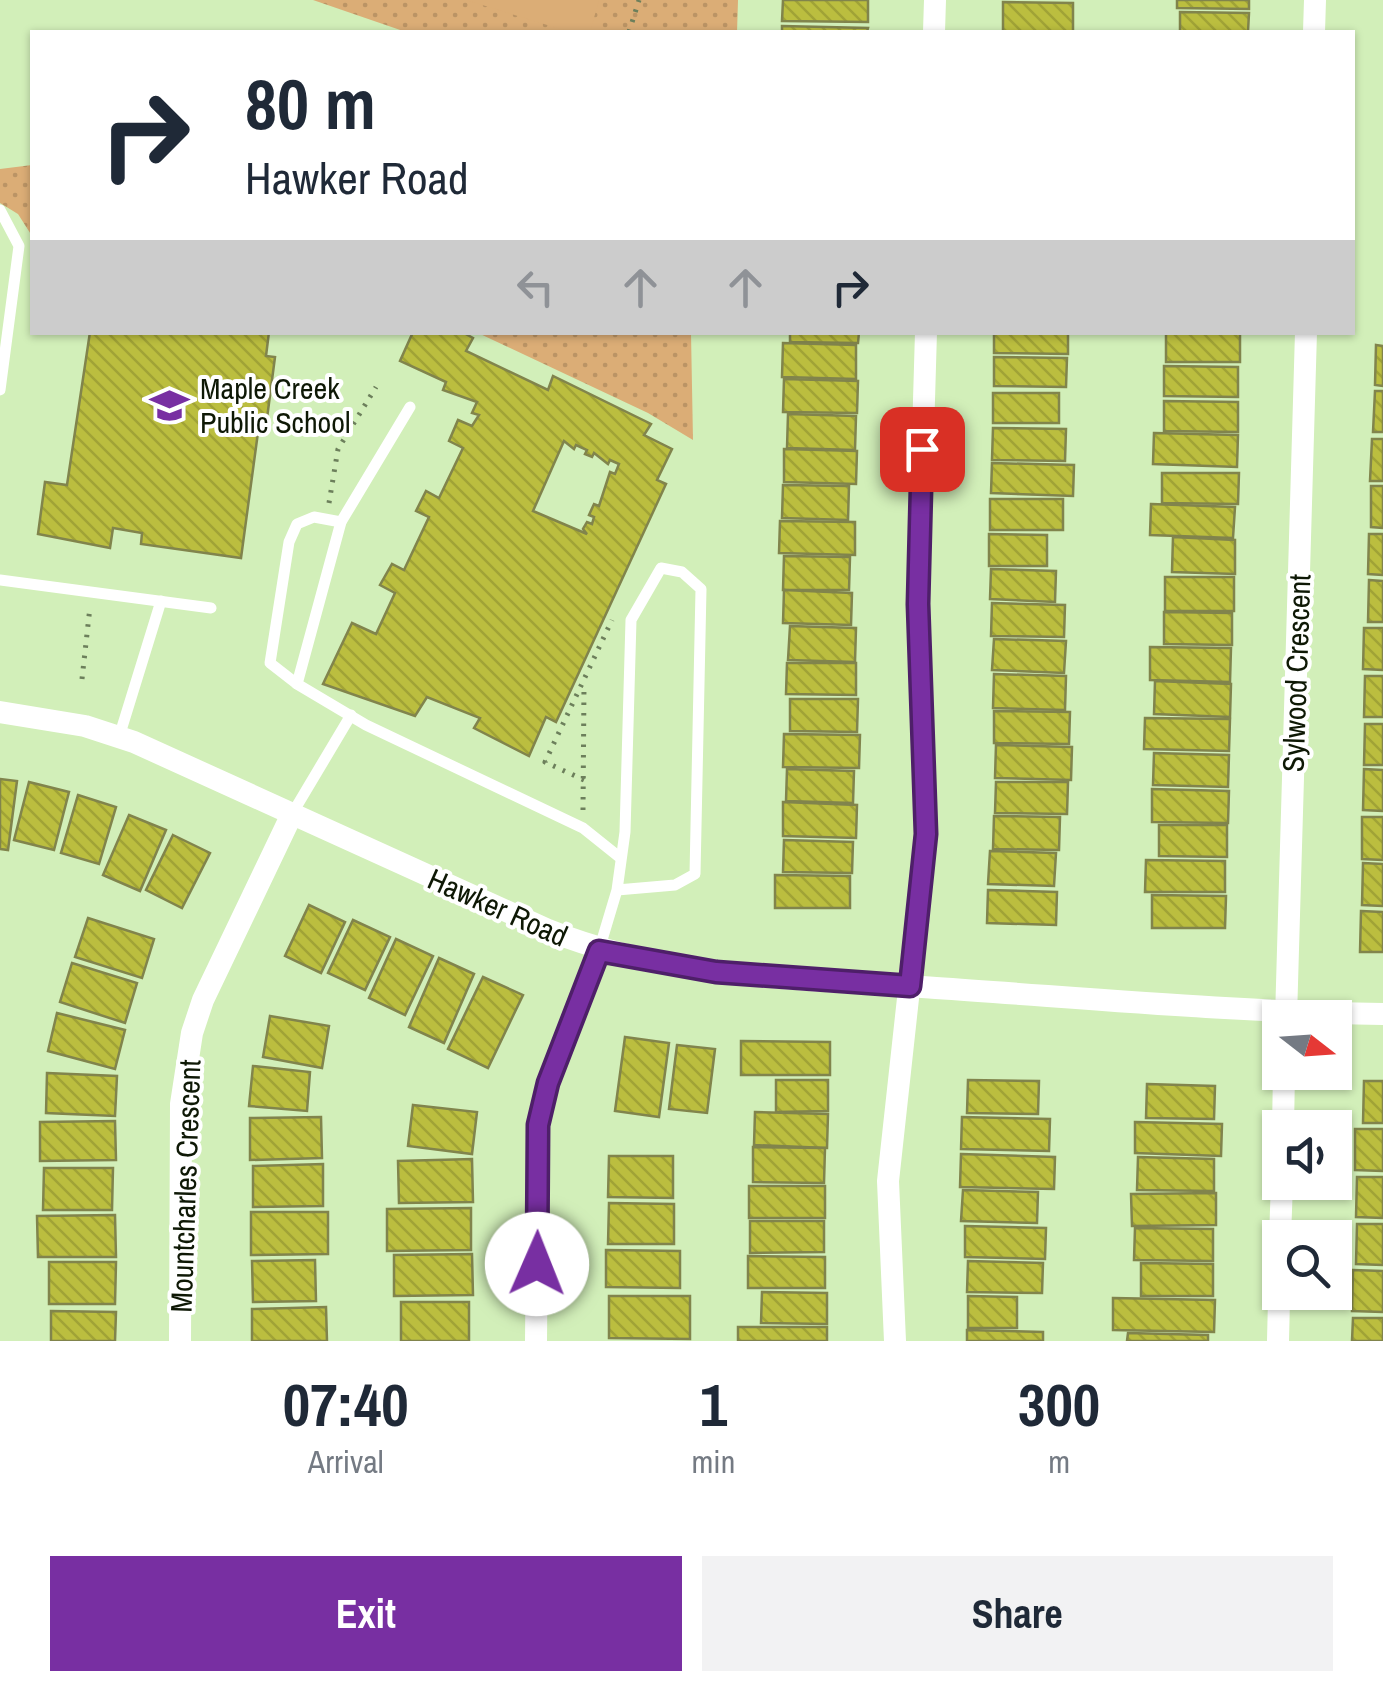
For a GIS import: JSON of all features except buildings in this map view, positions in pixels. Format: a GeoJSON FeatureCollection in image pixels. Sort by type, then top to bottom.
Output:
{"type":"FeatureCollection","features":[{"type":"Feature","properties":{"kind":"street"},"geometry":{"type":"LineString","coordinates":[[934,30],[935,0]]}},
{"type":"Feature","properties":{"kind":"street"},"geometry":{"type":"LineString","coordinates":[[1314,30],[1315,0]]}},
{"type":"Feature","properties":{"kind":"street"},"geometry":{"type":"LineString","coordinates":[[895,1341],[888,1181],[926,834],[918,604],[926,335]]}},
{"type":"Feature","properties":{"kind":"street","name":"Sylwood Crescent"},"geometry":{"type":"LineString","coordinates":[[1286,1000],[1306,335]]}},
{"type":"Feature","properties":{"kind":"street","name":"Hawker Road"},"geometry":{"type":"LineString","coordinates":[[0,712],[85,726],[119,737],[599,951],[716,972],[1262,1013]]}},
{"type":"Feature","properties":{"kind":"street","name":"Mountcharles Crescent"},"geometry":{"type":"LineString","coordinates":[[180,1341],[181,1104],[192,1033],[203,1000],[292,814]]}},
{"type":"Feature","properties":{"kind":"street"},"geometry":{"type":"LineString","coordinates":[[536,1341],[538,1125],[548,1083],[599,951]]}},
{"type":"Feature","properties":{"kind":"street","name":"Hawker Road"},"geometry":{"type":"LineString","coordinates":[[1352,1014],[1383,1014]]}},
{"type":"Feature","properties":{"kind":"street"},"geometry":{"type":"LineString","coordinates":[[1278,1341],[1279,1310]]}},
{"type":"Feature","properties":{"kind":"lane"},"geometry":{"type":"LineString","coordinates":[[0,210],[19,246],[0,390]]}},
{"type":"Feature","properties":{"kind":"lane"},"geometry":{"type":"LineString","coordinates":[[297,684],[341,522],[410,406]]}},
{"type":"Feature","properties":{"kind":"lane"},"geometry":{"type":"LineString","coordinates":[[341,522],[314,517],[297,524],[289,542],[270,663],[350,715],[583,828],[618,856]]}},
{"type":"Feature","properties":{"kind":"lane"},"geometry":{"type":"LineString","coordinates":[[599,951],[617,890],[618,856],[625,832],[631,620],[661,568],[682,572],[700,589],[695,874],[675,885],[617,890]]}},
{"type":"Feature","properties":{"kind":"lane"},"geometry":{"type":"LineString","coordinates":[[0,580],[211,608]]}},
{"type":"Feature","properties":{"kind":"lane"},"geometry":{"type":"LineString","coordinates":[[119,737],[161,601]]}},
{"type":"Feature","properties":{"kind":"lane"},"geometry":{"type":"LineString","coordinates":[[292,814],[350,715]]}},
{"type":"Feature","properties":{"kind":"path"},"geometry":{"type":"LineString","coordinates":[[630,30],[639,0]]}},
{"type":"Feature","properties":{"kind":"path"},"geometry":{"type":"LineString","coordinates":[[327,519],[338,449],[376,388]]}},
{"type":"Feature","properties":{"kind":"path"},"geometry":{"type":"LineString","coordinates":[[82,680],[92,592]]}},
{"type":"Feature","properties":{"kind":"path"},"geometry":{"type":"LineString","coordinates":[[584,780],[546,762],[618,608]]}},
{"type":"Feature","properties":{"kind":"path"},"geometry":{"type":"LineString","coordinates":[[583,828],[584,681]]}},
{"type":"Feature","properties":{"kind":"shaded area"},"geometry":{"type":"Polygon","coordinates":[[[313,0],[738,0],[737,30],[400,30],[313,0]]]}},
{"type":"Feature","properties":{"kind":"shaded area"},"geometry":{"type":"Polygon","coordinates":[[[466,0],[599,0],[591,30],[564,30],[466,0]]]}},
{"type":"Feature","properties":{"kind":"shaded area"},"geometry":{"type":"Polygon","coordinates":[[[30,165],[30,233],[18,214],[0,203],[0,169],[30,165]]]}},
{"type":"Feature","properties":{"kind":"shaded area"},"geometry":{"type":"Polygon","coordinates":[[[482,335],[691,335],[693,440],[648,413],[482,335]]]}},
{"type":"Feature","properties":{"kind":"place","name":"Maple Creek Public School"},"geometry":{"type":"Point","coordinates":[170,405]}},
{"type":"Feature","properties":{"kind":"route"},"geometry":{"type":"LineString","coordinates":[[537,1264],[538,1125],[548,1083],[599,951],[652,964],[716,972],[910,986],[926,834],[918,604],[922,449]]}}]}
